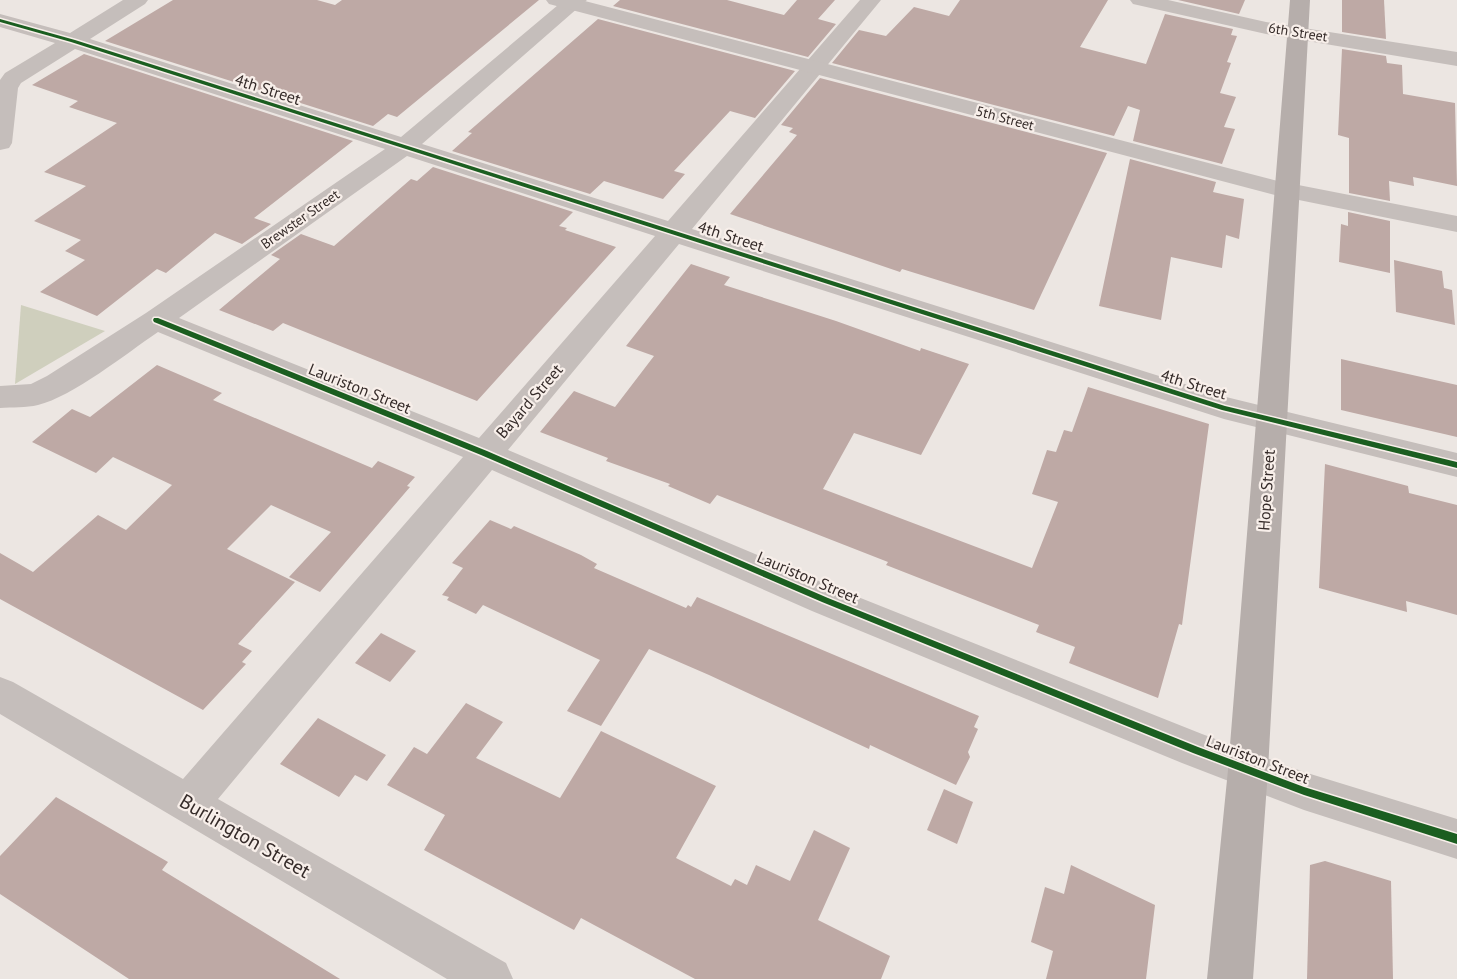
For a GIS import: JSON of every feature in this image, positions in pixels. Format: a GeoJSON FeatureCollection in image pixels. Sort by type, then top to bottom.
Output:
{"type":"FeatureCollection","features":[{"type":"Feature","properties":{"kind":"main road","name":"Hope Street"},"geometry":{"type":"LineString","coordinates":[[1230,979],[1248,770],[1300,0]]}},
{"type":"Feature","properties":{"kind":"street"},"geometry":{"type":"LineString","coordinates":[[0,143],[6,88],[13,78],[138,0]]}},
{"type":"Feature","properties":{"kind":"street","name":"Bayard Street"},"geometry":{"type":"LineString","coordinates":[[189,803],[871,0]]}},
{"type":"Feature","properties":{"kind":"street","name":"6th Street"},"geometry":{"type":"LineString","coordinates":[[1140,0],[1298,32],[1457,59]]}},
{"type":"Feature","properties":{"kind":"street","name":"5th Street"},"geometry":{"type":"LineString","coordinates":[[569,1],[813,68],[1288,191],[1457,224]]}},
{"type":"Feature","properties":{"kind":"street","name":"Brewster Street"},"geometry":{"type":"LineString","coordinates":[[0,397],[35,395],[58,384],[156,320],[404,147],[569,1]]}},
{"type":"Feature","properties":{"kind":"street","name":"4th Street"},"geometry":{"type":"LineString","coordinates":[[0,20],[73,41],[1224,408],[1457,465]]}},
{"type":"Feature","properties":{"kind":"street","name":"Lauriston Street"},"geometry":{"type":"LineString","coordinates":[[156,320],[484,453],[825,600],[1248,770],[1304,791],[1457,839]]}},
{"type":"Feature","properties":{"kind":"street","name":"Burlington Street"},"geometry":{"type":"LineString","coordinates":[[0,694],[490,979]]}},
{"type":"Feature","properties":{"kind":"green space"},"geometry":{"type":"Polygon","coordinates":[[[21,305],[105,331],[15,384],[21,305]]]}},
{"type":"Feature","properties":{"kind":"building"},"geometry":{"type":"Polygon","coordinates":[[[173,0],[317,0],[335,5],[342,0],[539,0],[397,117],[388,114],[373,126],[105,41],[173,0]]]}},
{"type":"Feature","properties":{"kind":"building"},"geometry":{"type":"Polygon","coordinates":[[[620,0],[727,0],[784,15],[797,0],[835,0],[818,19],[836,24],[808,57],[613,6],[620,0]]]}},
{"type":"Feature","properties":{"kind":"building"},"geometry":{"type":"Polygon","coordinates":[[[960,0],[1108,0],[1080,47],[1146,64],[1165,14],[1233,29],[1231,35],[1237,36],[1227,62],[1231,63],[1220,93],[1236,97],[1224,127],[1235,129],[1222,164],[1133,141],[1140,110],[1128,106],[1114,136],[832,63],[859,30],[886,36],[914,7],[949,16],[960,0]]]}},
{"type":"Feature","properties":{"kind":"building"},"geometry":{"type":"Polygon","coordinates":[[[1178,0],[1245,0],[1239,14],[1178,0]]]}},
{"type":"Feature","properties":{"kind":"building"},"geometry":{"type":"Polygon","coordinates":[[[1342,0],[1384,0],[1386,39],[1342,32],[1342,0]]]}},
{"type":"Feature","properties":{"kind":"building"},"geometry":{"type":"Polygon","coordinates":[[[598,19],[795,71],[755,118],[730,111],[674,171],[685,174],[663,199],[604,181],[590,194],[452,151],[472,133],[468,132],[598,19]]]}},
{"type":"Feature","properties":{"kind":"building"},"geometry":{"type":"Polygon","coordinates":[[[1342,49],[1386,56],[1387,63],[1402,65],[1403,94],[1455,103],[1457,186],[1413,177],[1414,186],[1389,181],[1390,201],[1349,193],[1349,138],[1338,135],[1342,49]]]}},
{"type":"Feature","properties":{"kind":"building"},"geometry":{"type":"Polygon","coordinates":[[[84,54],[353,141],[254,218],[271,224],[242,244],[215,233],[166,273],[157,269],[97,316],[40,292],[85,260],[65,251],[81,240],[34,221],[86,186],[44,172],[117,123],[69,107],[78,101],[32,85],[84,54]]]}},
{"type":"Feature","properties":{"kind":"building"},"geometry":{"type":"Polygon","coordinates":[[[820,78],[1107,153],[1034,310],[902,269],[900,272],[730,214],[797,135],[789,132],[793,128],[781,125],[820,78]]]}},
{"type":"Feature","properties":{"kind":"building"},"geometry":{"type":"Polygon","coordinates":[[[1130,159],[1216,182],[1213,192],[1244,199],[1239,239],[1226,235],[1222,268],[1171,257],[1161,320],[1099,306],[1130,159]]]}},
{"type":"Feature","properties":{"kind":"building"},"geometry":{"type":"Polygon","coordinates":[[[433,167],[573,212],[559,226],[616,247],[477,401],[283,323],[273,331],[219,310],[280,259],[271,255],[301,234],[334,246],[411,179],[417,181],[433,167]]]}},
{"type":"Feature","properties":{"kind":"building"},"geometry":{"type":"Polygon","coordinates":[[[1348,212],[1390,221],[1390,273],[1339,262],[1341,224],[1348,226],[1348,212]]]}},
{"type":"Feature","properties":{"kind":"building"},"geometry":{"type":"Polygon","coordinates":[[[1394,260],[1442,271],[1444,288],[1452,290],[1455,325],[1396,312],[1394,260]]]}},
{"type":"Feature","properties":{"kind":"building"},"geometry":{"type":"Polygon","coordinates":[[[691,264],[730,277],[724,285],[920,351],[921,348],[969,364],[921,455],[854,433],[823,489],[1032,568],[1058,502],[1032,494],[1047,450],[1056,452],[1064,430],[1072,432],[1088,387],[1209,424],[1182,625],[1179,624],[1158,698],[1069,663],[1075,647],[1036,632],[1039,625],[886,565],[888,562],[717,495],[710,504],[668,486],[670,484],[606,461],[608,458],[540,432],[574,391],[615,407],[654,356],[626,346],[691,264]]]}},
{"type":"Feature","properties":{"kind":"building"},"geometry":{"type":"Polygon","coordinates":[[[1341,359],[1457,385],[1457,437],[1341,410],[1341,359]]]}},
{"type":"Feature","properties":{"kind":"building"},"geometry":{"type":"Polygon","coordinates":[[[157,365],[222,393],[213,400],[372,468],[378,461],[415,477],[407,486],[410,487],[320,592],[289,577],[331,532],[271,505],[227,549],[295,582],[238,644],[252,651],[242,662],[246,664],[203,710],[0,599],[0,553],[33,572],[98,515],[126,530],[172,485],[113,457],[96,473],[32,442],[72,409],[90,417],[157,365]]]}},
{"type":"Feature","properties":{"kind":"building"},"geometry":{"type":"Polygon","coordinates":[[[1325,464],[1408,486],[1409,493],[1457,505],[1457,615],[1406,601],[1407,612],[1319,588],[1325,464]]]}},
{"type":"Feature","properties":{"kind":"building"},"geometry":{"type":"Polygon","coordinates":[[[490,520],[511,529],[514,526],[581,555],[597,564],[594,568],[686,608],[688,605],[691,607],[697,597],[979,716],[974,727],[978,729],[968,752],[970,757],[956,785],[870,745],[869,749],[649,649],[601,726],[567,711],[600,660],[483,605],[476,614],[447,600],[449,597],[442,595],[463,568],[452,563],[490,520]]]}},
{"type":"Feature","properties":{"kind":"building"},"geometry":{"type":"Polygon","coordinates":[[[381,633],[416,651],[390,682],[355,663],[381,633]]]}},
{"type":"Feature","properties":{"kind":"building"},"geometry":{"type":"Polygon","coordinates":[[[466,703],[503,722],[476,758],[560,798],[601,731],[716,786],[676,858],[731,886],[735,879],[747,885],[756,865],[790,881],[814,830],[850,848],[818,920],[890,956],[881,979],[695,979],[581,918],[574,930],[424,850],[445,815],[387,785],[414,747],[427,754],[466,703]]]}},
{"type":"Feature","properties":{"kind":"building"},"geometry":{"type":"Polygon","coordinates":[[[318,718],[386,755],[367,781],[355,775],[339,797],[280,764],[318,718]]]}},
{"type":"Feature","properties":{"kind":"building"},"geometry":{"type":"Polygon","coordinates":[[[944,789],[973,802],[957,844],[927,830],[944,789]]]}},
{"type":"Feature","properties":{"kind":"building"},"geometry":{"type":"Polygon","coordinates":[[[56,797],[168,862],[162,870],[340,979],[129,979],[0,894],[0,856],[56,797]]]}},
{"type":"Feature","properties":{"kind":"building"},"geometry":{"type":"Polygon","coordinates":[[[1325,861],[1391,881],[1393,979],[1307,979],[1310,865],[1325,861]]]}},
{"type":"Feature","properties":{"kind":"building"},"geometry":{"type":"Polygon","coordinates":[[[1071,865],[1155,905],[1146,979],[1046,979],[1053,951],[1031,942],[1045,887],[1064,894],[1071,865]]]}},
{"type":"Feature","properties":{"kind":"cycle path"},"geometry":{"type":"LineString","coordinates":[[0,20],[73,41],[1224,408],[1457,465]]}},
{"type":"Feature","properties":{"kind":"cycle path"},"geometry":{"type":"LineString","coordinates":[[156,320],[484,453],[825,600],[1196,750],[1304,791],[1457,839]]}}]}
